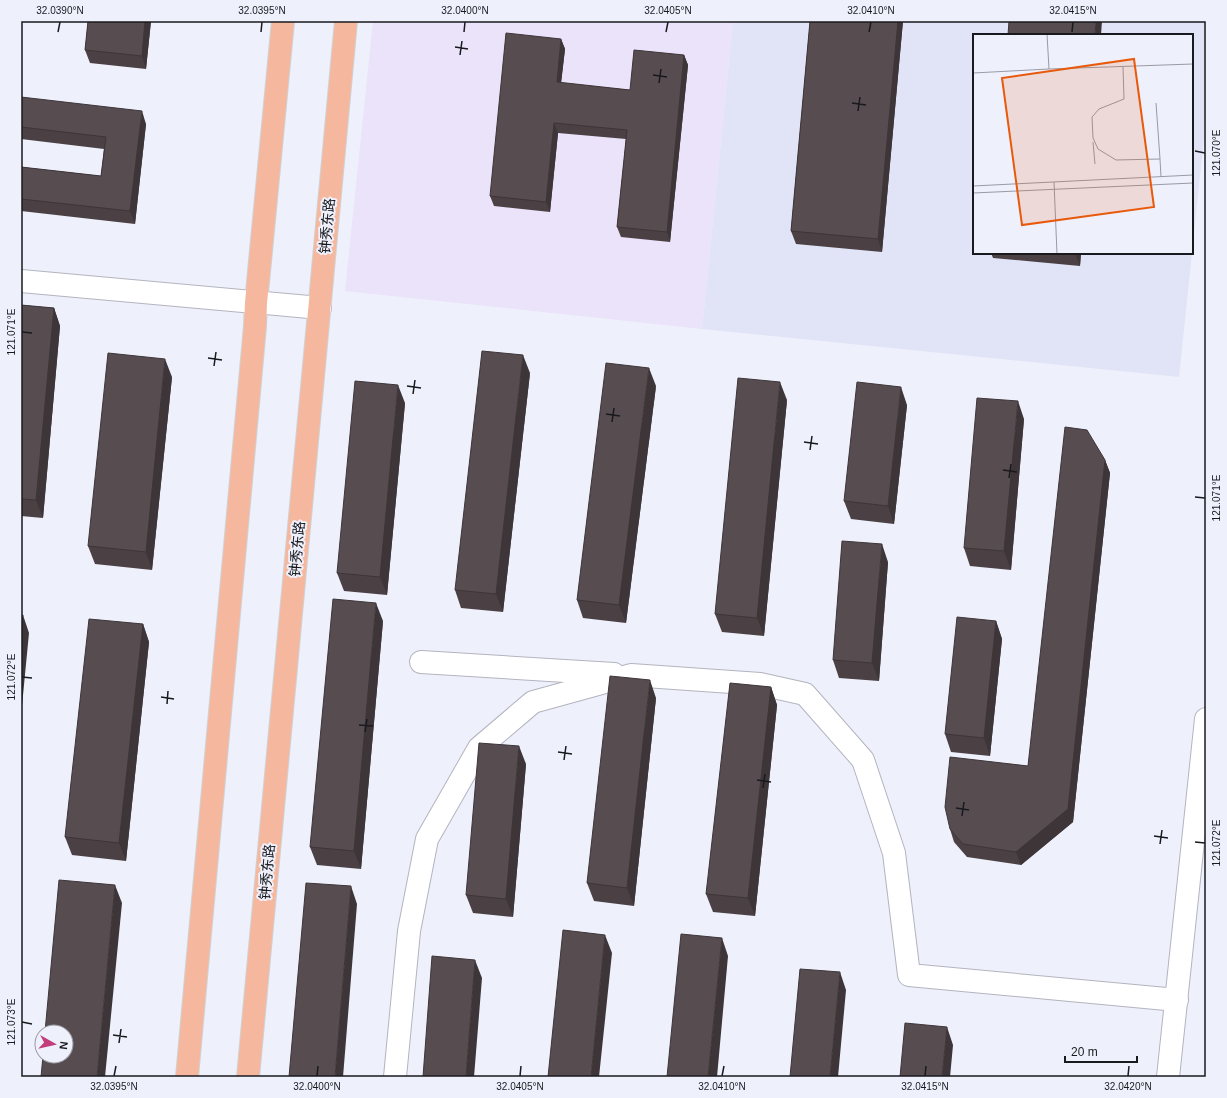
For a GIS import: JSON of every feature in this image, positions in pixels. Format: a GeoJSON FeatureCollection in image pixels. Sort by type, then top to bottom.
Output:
{"type":"FeatureCollection","features":[{"type":"Feature","properties":{"kind":"main road"},"geometry":{"type":"LineString","coordinates":[[187,1077],[255,334],[256,303],[283,21]]}},
{"type":"Feature","properties":{"kind":"main road","name":"钟秀东路"},"geometry":{"type":"LineString","coordinates":[[248,1077],[346,21]]}},
{"type":"Feature","properties":{"kind":"street"},"geometry":{"type":"LineString","coordinates":[[21,281],[320,308]]}},
{"type":"Feature","properties":{"kind":"street"},"geometry":{"type":"LineString","coordinates":[[421,662],[760,684],[805,694],[862,760],[894,853],[909,976],[1177,1000]]}},
{"type":"Feature","properties":{"kind":"street"},"geometry":{"type":"LineString","coordinates":[[395,1077],[409,931],[427,839],[479,748],[533,702],[631,675]]}},
{"type":"Feature","properties":{"kind":"street"},"geometry":{"type":"LineString","coordinates":[[1168,1077],[1206,719]]}},
{"type":"Feature","properties":{"kind":"shaded area"},"geometry":{"type":"Polygon","coordinates":[[[373,21],[733,21],[702,329],[345,291],[373,21]]]}},
{"type":"Feature","properties":{"kind":"shaded area"},"geometry":{"type":"Polygon","coordinates":[[[733,21],[1206,21],[1206,119],[1193,243],[1193,34],[973,34],[973,254],[1192,254],[1179,377],[702,329],[733,21]]]}},
{"type":"Feature","properties":{"kind":"building"},"geometry":{"type":"Polygon","coordinates":[[[88,21],[145,21],[142,56],[85,50],[88,21]]]}},
{"type":"Feature","properties":{"kind":"building"},"geometry":{"type":"Polygon","coordinates":[[[810,21],[898,21],[878,239],[791,231],[810,21]]]}},
{"type":"Feature","properties":{"kind":"building"},"geometry":{"type":"Polygon","coordinates":[[[1009,21],[1096,21],[1095,34],[1008,34],[1009,21]]]}},
{"type":"Feature","properties":{"kind":"building"},"geometry":{"type":"Polygon","coordinates":[[[506,33],[561,39],[557,82],[630,90],[634,50],[684,55],[667,232],[617,227],[627,130],[554,123],[546,202],[490,196],[506,33]]]}},
{"type":"Feature","properties":{"kind":"building"},"geometry":{"type":"Polygon","coordinates":[[[21,97],[142,111],[130,211],[21,199],[21,167],[101,176],[106,137],[21,127],[21,97]]]}},
{"type":"Feature","properties":{"kind":"building"},"geometry":{"type":"Polygon","coordinates":[[[21,305],[54,308],[36,500],[21,499],[21,305]]]}},
{"type":"Feature","properties":{"kind":"building"},"geometry":{"type":"Polygon","coordinates":[[[482,351],[523,355],[496,594],[455,590],[482,351]]]}},
{"type":"Feature","properties":{"kind":"building"},"geometry":{"type":"Polygon","coordinates":[[[108,353],[165,359],[146,552],[88,546],[108,353]]]}},
{"type":"Feature","properties":{"kind":"building"},"geometry":{"type":"Polygon","coordinates":[[[606,363],[649,368],[619,605],[577,600],[606,363]]]}},
{"type":"Feature","properties":{"kind":"building"},"geometry":{"type":"Polygon","coordinates":[[[738,378],[780,382],[757,618],[715,614],[738,378]]]}},
{"type":"Feature","properties":{"kind":"building"},"geometry":{"type":"Polygon","coordinates":[[[355,381],[398,385],[380,577],[337,573],[355,381]]]}},
{"type":"Feature","properties":{"kind":"building"},"geometry":{"type":"Polygon","coordinates":[[[857,382],[901,387],[888,506],[844,501],[857,382]]]}},
{"type":"Feature","properties":{"kind":"building"},"geometry":{"type":"Polygon","coordinates":[[[977,398],[1018,401],[1004,551],[964,548],[977,398]]]}},
{"type":"Feature","properties":{"kind":"building"},"geometry":{"type":"Polygon","coordinates":[[[1065,427],[1087,430],[1105,460],[1068,809],[1016,852],[963,844],[950,829],[945,807],[950,757],[1028,766],[1065,427]]]}},
{"type":"Feature","properties":{"kind":"building"},"geometry":{"type":"Polygon","coordinates":[[[842,541],[882,544],[872,663],[833,660],[842,541]]]}},
{"type":"Feature","properties":{"kind":"building"},"geometry":{"type":"Polygon","coordinates":[[[333,599],[376,603],[354,851],[310,847],[333,599]]]}},
{"type":"Feature","properties":{"kind":"building"},"geometry":{"type":"Polygon","coordinates":[[[21,615],[23,615],[21,633],[21,615]]]}},
{"type":"Feature","properties":{"kind":"building"},"geometry":{"type":"Polygon","coordinates":[[[957,617],[996,621],[984,738],[945,734],[957,617]]]}},
{"type":"Feature","properties":{"kind":"building"},"geometry":{"type":"Polygon","coordinates":[[[89,619],[143,624],[119,843],[65,837],[89,619]]]}},
{"type":"Feature","properties":{"kind":"building"},"geometry":{"type":"Polygon","coordinates":[[[610,676],[650,680],[627,888],[587,883],[610,676]]]}},
{"type":"Feature","properties":{"kind":"building"},"geometry":{"type":"Polygon","coordinates":[[[730,683],[771,687],[748,898],[706,894],[730,683]]]}},
{"type":"Feature","properties":{"kind":"building"},"geometry":{"type":"Polygon","coordinates":[[[479,743],[519,746],[506,899],[466,895],[479,743]]]}},
{"type":"Feature","properties":{"kind":"building"},"geometry":{"type":"Polygon","coordinates":[[[59,880],[115,885],[97,1077],[41,1077],[42,1064],[74,1064],[74,1024],[46,1024],[59,880]]]}},
{"type":"Feature","properties":{"kind":"building"},"geometry":{"type":"Polygon","coordinates":[[[306,883],[351,886],[335,1077],[289,1077],[306,883]]]}},
{"type":"Feature","properties":{"kind":"building"},"geometry":{"type":"Polygon","coordinates":[[[563,930],[605,935],[591,1077],[548,1077],[563,930]]]}},
{"type":"Feature","properties":{"kind":"building"},"geometry":{"type":"Polygon","coordinates":[[[681,934],[722,938],[708,1077],[667,1077],[681,934]]]}},
{"type":"Feature","properties":{"kind":"building"},"geometry":{"type":"Polygon","coordinates":[[[432,956],[475,960],[466,1077],[423,1077],[432,956]]]}},
{"type":"Feature","properties":{"kind":"building"},"geometry":{"type":"Polygon","coordinates":[[[800,969],[840,972],[830,1077],[790,1077],[800,969]]]}},
{"type":"Feature","properties":{"kind":"building"},"geometry":{"type":"Polygon","coordinates":[[[905,1023],[947,1027],[942,1077],[900,1077],[905,1023]]]}}]}
